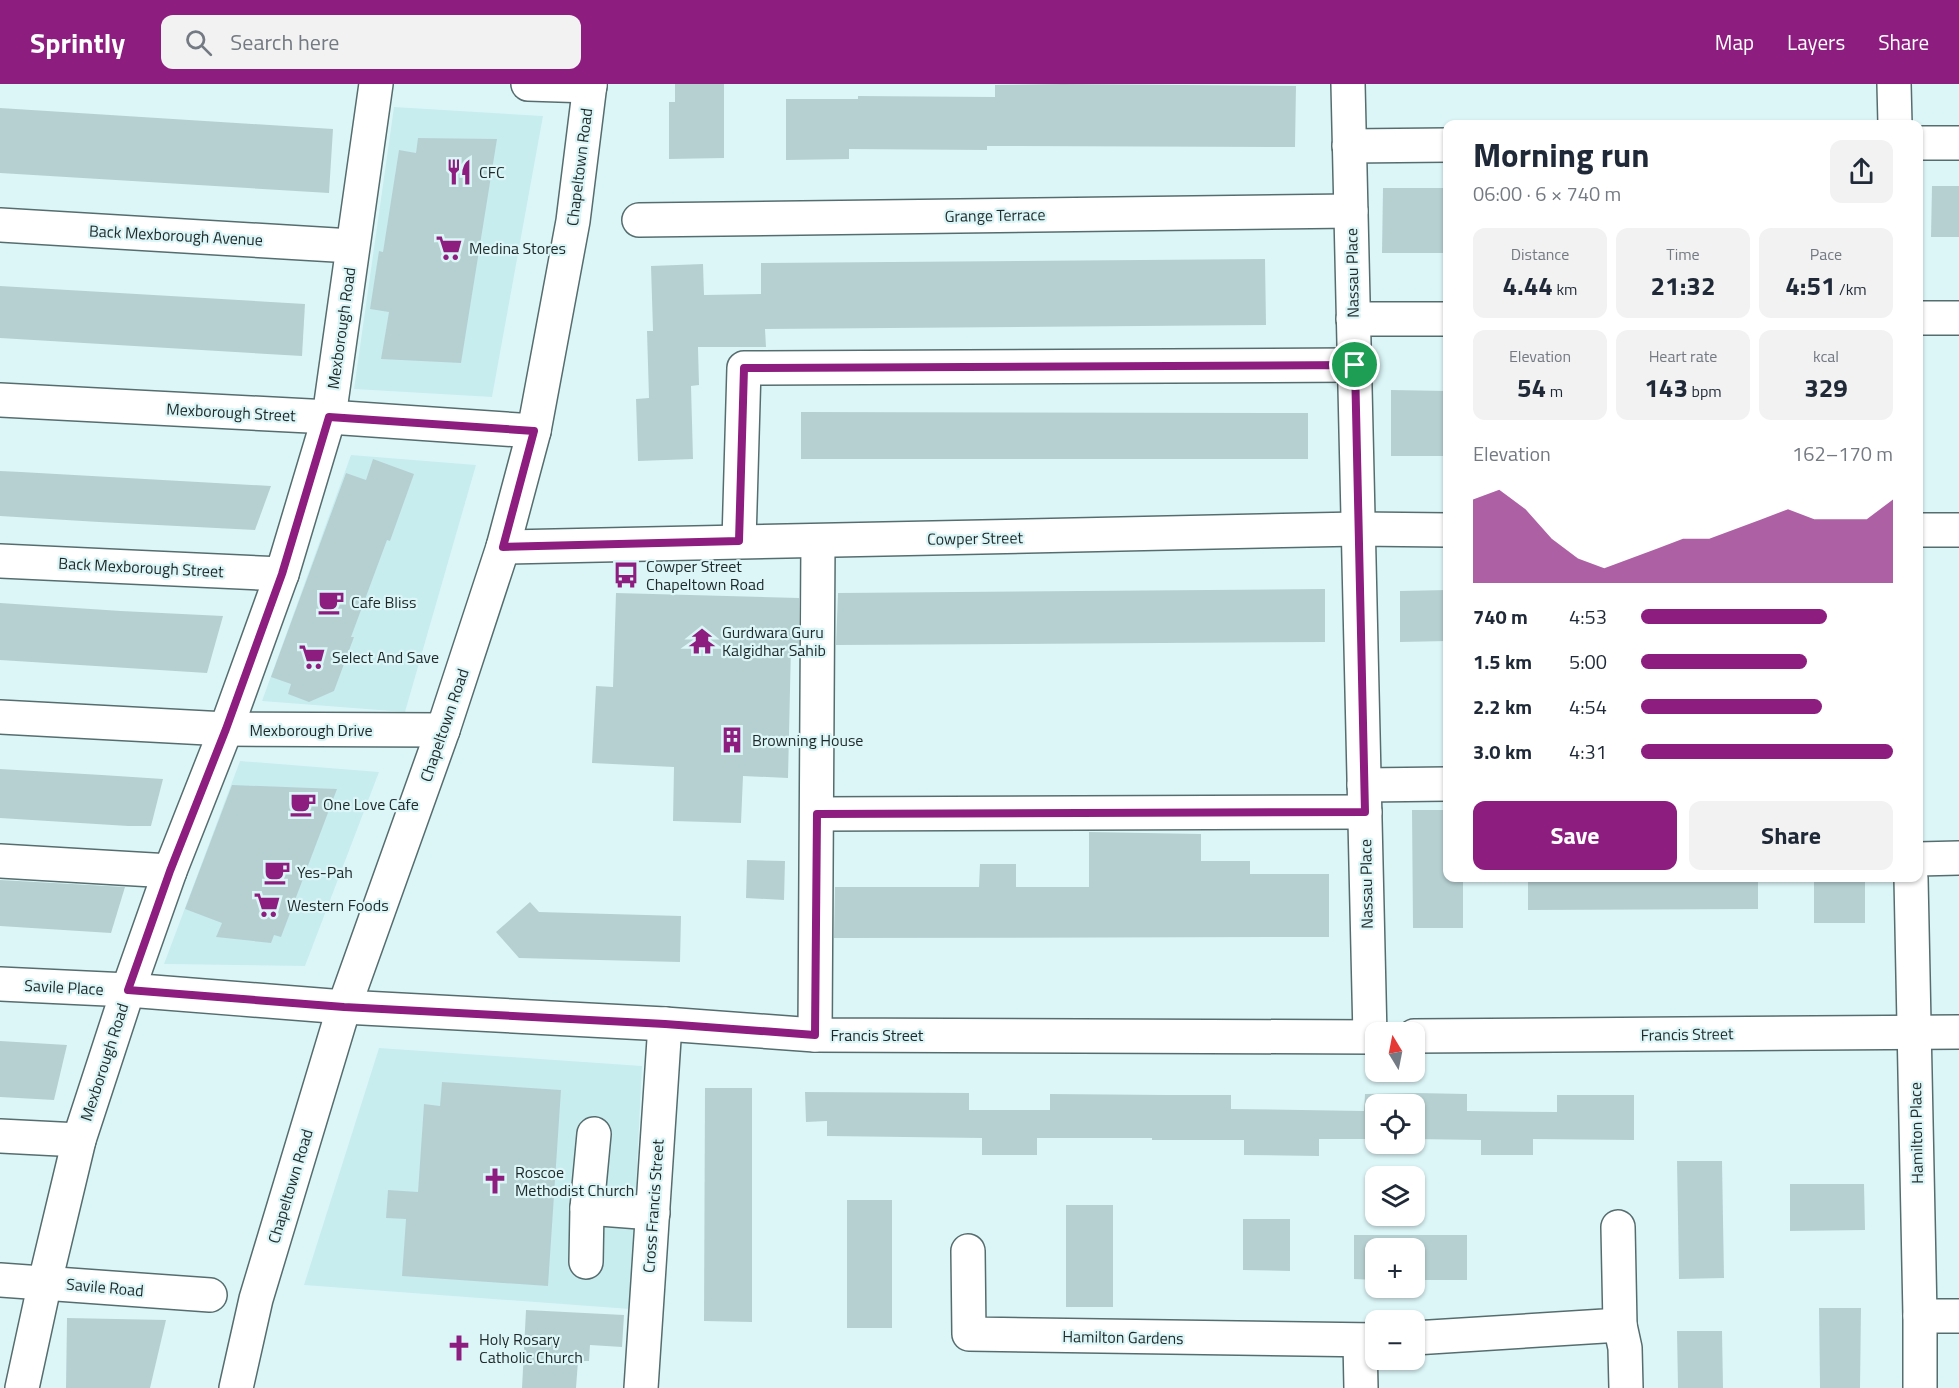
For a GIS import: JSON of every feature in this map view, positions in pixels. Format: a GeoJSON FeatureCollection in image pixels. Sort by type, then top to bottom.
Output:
{"type":"FeatureCollection","features":[{"type":"Feature","properties":{"kind":"street","name":"Mexborough Road"},"geometry":{"type":"LineString","coordinates":[[22,1388],[79,1140],[170,871],[226,729],[282,574],[329,417],[376,84]]}},
{"type":"Feature","properties":{"kind":"street"},"geometry":{"type":"LineString","coordinates":[[528,84],[590,85]]}},
{"type":"Feature","properties":{"kind":"street","name":"Nassau Place"},"geometry":{"type":"LineString","coordinates":[[1348,84],[1364,798],[1372,1022]]}},
{"type":"Feature","properties":{"kind":"street"},"geometry":{"type":"LineString","coordinates":[[1894,84],[1895,120]]}},
{"type":"Feature","properties":{"kind":"street","name":"Chapeltown Road"},"geometry":{"type":"LineString","coordinates":[[236,1388],[230,1297],[344,1007],[443,730],[503,547],[534,431],[573,221],[590,85]]}},
{"type":"Feature","properties":{"kind":"street"},"geometry":{"type":"LineString","coordinates":[[1923,143],[1959,143]]}},
{"type":"Feature","properties":{"kind":"street"},"geometry":{"type":"LineString","coordinates":[[1349,146],[1443,145]]}},
{"type":"Feature","properties":{"kind":"street","name":"Grange Terrace"},"geometry":{"type":"LineString","coordinates":[[639,220],[1351,211]]}},
{"type":"Feature","properties":{"kind":"street","name":"Back Mexborough Avenue"},"geometry":{"type":"LineString","coordinates":[[0,225],[352,246]]}},
{"type":"Feature","properties":{"kind":"street"},"geometry":{"type":"LineString","coordinates":[[1923,318],[1959,318]]}},
{"type":"Feature","properties":{"kind":"street"},"geometry":{"type":"LineString","coordinates":[[1353,319],[1443,319]]}},
{"type":"Feature","properties":{"kind":"street"},"geometry":{"type":"LineString","coordinates":[[739,541],[744,368],[1355,365]]}},
{"type":"Feature","properties":{"kind":"street","name":"Mexborough Street"},"geometry":{"type":"LineString","coordinates":[[0,400],[329,417],[534,431]]}},
{"type":"Feature","properties":{"kind":"street","name":"Cowper Street"},"geometry":{"type":"LineString","coordinates":[[503,547],[1443,530]]}},
{"type":"Feature","properties":{"kind":"street"},"geometry":{"type":"LineString","coordinates":[[1923,530],[1959,530]]}},
{"type":"Feature","properties":{"kind":"street"},"geometry":{"type":"LineString","coordinates":[[815,1035],[818,541]]}},
{"type":"Feature","properties":{"kind":"street","name":"Back Mexborough Street"},"geometry":{"type":"LineString","coordinates":[[0,561],[282,574]]}},
{"type":"Feature","properties":{"kind":"street","name":"Mexborough Drive"},"geometry":{"type":"LineString","coordinates":[[0,717],[226,729],[443,730]]}},
{"type":"Feature","properties":{"kind":"street"},"geometry":{"type":"LineString","coordinates":[[817,814],[1364,798],[1443,785]]}},
{"type":"Feature","properties":{"kind":"street"},"geometry":{"type":"LineString","coordinates":[[1923,859],[1959,858]]}},
{"type":"Feature","properties":{"kind":"street"},"geometry":{"type":"LineString","coordinates":[[0,861],[170,871]]}},
{"type":"Feature","properties":{"kind":"street","name":"Hamilton Place"},"geometry":{"type":"LineString","coordinates":[[1911,882],[1920,1388]]}},
{"type":"Feature","properties":{"kind":"street","name":"Savile Place"},"geometry":{"type":"LineString","coordinates":[[0,984],[128,990]]}},
{"type":"Feature","properties":{"kind":"street","name":"Francis Street"},"geometry":{"type":"LineString","coordinates":[[128,990],[344,1007],[665,1024],[815,1035],[1365,1037]]}},
{"type":"Feature","properties":{"kind":"street","name":"Cross Francis Street"},"geometry":{"type":"LineString","coordinates":[[641,1388],[665,1024]]}},
{"type":"Feature","properties":{"kind":"street","name":"Francis Street"},"geometry":{"type":"LineString","coordinates":[[1425,1036],[1959,1032]]}},
{"type":"Feature","properties":{"kind":"street"},"geometry":{"type":"LineString","coordinates":[[586,1262],[594,1134]]}},
{"type":"Feature","properties":{"kind":"street"},"geometry":{"type":"LineString","coordinates":[[0,1136],[79,1140]]}},
{"type":"Feature","properties":{"kind":"street"},"geometry":{"type":"LineString","coordinates":[[588,1208],[653,1213]]}},
{"type":"Feature","properties":{"kind":"street"},"geometry":{"type":"LineString","coordinates":[[1618,1227],[1620,1325],[1625,1348],[1626,1388]]}},
{"type":"Feature","properties":{"kind":"street","name":"Hamilton Gardens"},"geometry":{"type":"LineString","coordinates":[[968,1251],[969,1334],[1365,1341]]}},
{"type":"Feature","properties":{"kind":"street","name":"Savile Road"},"geometry":{"type":"LineString","coordinates":[[0,1280],[230,1297]]}},
{"type":"Feature","properties":{"kind":"street"},"geometry":{"type":"LineString","coordinates":[[1920,1316],[1959,1316]]}},
{"type":"Feature","properties":{"kind":"street"},"geometry":{"type":"LineString","coordinates":[[1425,1337],[1620,1325]]}},
{"type":"Feature","properties":{"kind":"street","name":"Hamilton Gardens"},"geometry":{"type":"LineString","coordinates":[[1361,1388],[1365,1361]]}},
{"type":"Feature","properties":{"kind":"shaded area"},"geometry":{"type":"Polygon","coordinates":[[[394,107],[543,116],[492,397],[354,389],[394,107]]]}},
{"type":"Feature","properties":{"kind":"shaded area"},"geometry":{"type":"Polygon","coordinates":[[[351,455],[476,465],[405,712],[262,701],[351,455]]]}},
{"type":"Feature","properties":{"kind":"shaded area"},"geometry":{"type":"Polygon","coordinates":[[[240,761],[379,772],[305,966],[164,964],[240,761]]]}},
{"type":"Feature","properties":{"kind":"shaded area"},"geometry":{"type":"Polygon","coordinates":[[[379,1048],[642,1066],[630,1309],[304,1285],[379,1048]]]}},
{"type":"Feature","properties":{"kind":"building"},"geometry":{"type":"Polygon","coordinates":[[[675,84],[724,84],[724,158],[669,159],[669,102],[675,102],[675,84]]]}},
{"type":"Feature","properties":{"kind":"building"},"geometry":{"type":"Polygon","coordinates":[[[995,85],[1296,86],[1295,147],[987,146],[987,150],[849,149],[849,159],[786,160],[786,99],[858,99],[858,96],[995,97],[995,85]]]}},
{"type":"Feature","properties":{"kind":"building"},"geometry":{"type":"Polygon","coordinates":[[[0,108],[333,129],[329,193],[0,173],[0,108]]]}},
{"type":"Feature","properties":{"kind":"building"},"geometry":{"type":"Polygon","coordinates":[[[418,138],[497,139],[461,363],[381,359],[389,312],[370,309],[379,251],[383,252],[399,150],[416,153],[418,138]]]}},
{"type":"Feature","properties":{"kind":"building"},"geometry":{"type":"Polygon","coordinates":[[[1932,186],[1959,186],[1959,237],[1931,237],[1932,186]]]}},
{"type":"Feature","properties":{"kind":"building"},"geometry":{"type":"Polygon","coordinates":[[[1383,188],[1443,188],[1443,253],[1382,253],[1383,188]]]}},
{"type":"Feature","properties":{"kind":"building"},"geometry":{"type":"Polygon","coordinates":[[[1265,259],[1266,325],[765,329],[766,347],[698,347],[699,385],[691,386],[693,459],[638,461],[636,399],[649,398],[647,331],[653,331],[651,266],[703,264],[704,295],[761,294],[761,263],[1265,259]]]}},
{"type":"Feature","properties":{"kind":"building"},"geometry":{"type":"Polygon","coordinates":[[[0,286],[305,304],[302,356],[0,338],[0,286]]]}},
{"type":"Feature","properties":{"kind":"building"},"geometry":{"type":"Polygon","coordinates":[[[1391,390],[1443,391],[1443,456],[1391,456],[1391,390]]]}},
{"type":"Feature","properties":{"kind":"building"},"geometry":{"type":"Polygon","coordinates":[[[801,412],[1308,413],[1308,459],[801,459],[801,412]]]}},
{"type":"Feature","properties":{"kind":"building"},"geometry":{"type":"Polygon","coordinates":[[[373,459],[414,474],[351,637],[354,637],[334,691],[309,702],[288,694],[291,684],[271,677],[346,473],[366,480],[373,459]]]}},
{"type":"Feature","properties":{"kind":"building"},"geometry":{"type":"Polygon","coordinates":[[[0,471],[271,486],[255,530],[99,522],[0,516],[0,471]]]}},
{"type":"Feature","properties":{"kind":"building"},"geometry":{"type":"Polygon","coordinates":[[[1325,589],[1325,642],[836,645],[838,593],[1325,589]]]}},
{"type":"Feature","properties":{"kind":"building"},"geometry":{"type":"Polygon","coordinates":[[[1443,590],[1443,641],[1400,642],[1400,591],[1443,590]]]}},
{"type":"Feature","properties":{"kind":"building"},"geometry":{"type":"Polygon","coordinates":[[[616,593],[799,598],[799,646],[791,646],[788,778],[743,776],[741,823],[673,821],[674,767],[592,763],[596,686],[613,687],[616,593]]]}},
{"type":"Feature","properties":{"kind":"building"},"geometry":{"type":"Polygon","coordinates":[[[0,603],[223,616],[207,673],[0,660],[0,603]]]}},
{"type":"Feature","properties":{"kind":"building"},"geometry":{"type":"Polygon","coordinates":[[[0,769],[163,779],[151,826],[128,826],[0,818],[0,769]]]}},
{"type":"Feature","properties":{"kind":"building"},"geometry":{"type":"Polygon","coordinates":[[[232,785],[337,789],[281,937],[274,935],[271,943],[216,937],[222,923],[185,909],[232,785]]]}},
{"type":"Feature","properties":{"kind":"building"},"geometry":{"type":"Polygon","coordinates":[[[1412,810],[1443,810],[1443,882],[1463,882],[1463,928],[1413,928],[1412,810]]]}},
{"type":"Feature","properties":{"kind":"building"},"geometry":{"type":"Polygon","coordinates":[[[1089,832],[1201,834],[1201,861],[1250,861],[1250,874],[1329,874],[1329,937],[834,938],[835,887],[979,887],[980,864],[1016,864],[1016,887],[1089,887],[1089,832]]]}},
{"type":"Feature","properties":{"kind":"building"},"geometry":{"type":"Polygon","coordinates":[[[747,860],[785,861],[784,900],[746,898],[747,860]]]}},
{"type":"Feature","properties":{"kind":"building"},"geometry":{"type":"Polygon","coordinates":[[[0,880],[125,887],[111,933],[0,926],[0,880]]]}},
{"type":"Feature","properties":{"kind":"building"},"geometry":{"type":"Polygon","coordinates":[[[1528,882],[1758,882],[1758,909],[1528,910],[1528,882]]]}},
{"type":"Feature","properties":{"kind":"building"},"geometry":{"type":"Polygon","coordinates":[[[1814,882],[1865,882],[1865,923],[1814,923],[1814,882]]]}},
{"type":"Feature","properties":{"kind":"building"},"geometry":{"type":"Polygon","coordinates":[[[530,902],[539,912],[681,916],[680,962],[519,958],[496,932],[530,902]]]}},
{"type":"Feature","properties":{"kind":"building"},"geometry":{"type":"Polygon","coordinates":[[[0,1041],[67,1045],[54,1100],[0,1097],[0,1041]]]}},
{"type":"Feature","properties":{"kind":"building","name":"Roscoe Methodist Church"},"geometry":{"type":"Polygon","coordinates":[[[442,1082],[561,1090],[548,1286],[402,1276],[406,1219],[386,1218],[388,1190],[418,1192],[424,1104],[440,1106],[442,1082]]]}},
{"type":"Feature","properties":{"kind":"building"},"geometry":{"type":"Polygon","coordinates":[[[705,1088],[752,1088],[752,1322],[704,1321],[705,1088]]]}},
{"type":"Feature","properties":{"kind":"building"},"geometry":{"type":"Polygon","coordinates":[[[805,1092],[969,1093],[969,1110],[1050,1110],[1050,1094],[1231,1095],[1231,1109],[1364,1111],[1365,1094],[1365,1139],[1319,1139],[1319,1156],[1244,1155],[1244,1140],[1152,1140],[1152,1138],[1037,1138],[1037,1155],[982,1155],[982,1138],[827,1136],[827,1121],[806,1122],[805,1092]]]}},
{"type":"Feature","properties":{"kind":"building"},"geometry":{"type":"Polygon","coordinates":[[[1416,1093],[1467,1094],[1467,1111],[1557,1112],[1557,1095],[1634,1095],[1634,1140],[1533,1139],[1533,1155],[1481,1155],[1481,1140],[1425,1139],[1425,1094],[1365,1094],[1416,1093]]]}},
{"type":"Feature","properties":{"kind":"building"},"geometry":{"type":"Polygon","coordinates":[[[1677,1161],[1722,1161],[1724,1278],[1679,1279],[1677,1161]]]}},
{"type":"Feature","properties":{"kind":"building"},"geometry":{"type":"Polygon","coordinates":[[[1790,1184],[1864,1184],[1865,1230],[1790,1231],[1790,1184]]]}},
{"type":"Feature","properties":{"kind":"building"},"geometry":{"type":"Polygon","coordinates":[[[847,1200],[892,1200],[892,1328],[847,1328],[847,1200]]]}},
{"type":"Feature","properties":{"kind":"building"},"geometry":{"type":"Polygon","coordinates":[[[1066,1205],[1113,1205],[1113,1307],[1066,1307],[1066,1205]]]}},
{"type":"Feature","properties":{"kind":"building"},"geometry":{"type":"Polygon","coordinates":[[[1243,1219],[1290,1219],[1290,1271],[1243,1270],[1243,1219]]]}},
{"type":"Feature","properties":{"kind":"building"},"geometry":{"type":"Polygon","coordinates":[[[1354,1235],[1467,1235],[1467,1280],[1425,1280],[1425,1238],[1365,1238],[1365,1280],[1354,1279],[1354,1235]]]}},
{"type":"Feature","properties":{"kind":"building"},"geometry":{"type":"Polygon","coordinates":[[[1819,1308],[1861,1308],[1860,1388],[1820,1388],[1819,1308]]]}},
{"type":"Feature","properties":{"kind":"building"},"geometry":{"type":"Polygon","coordinates":[[[526,1310],[624,1315],[622,1347],[590,1345],[589,1361],[578,1361],[576,1388],[522,1388],[526,1310]]]}},
{"type":"Feature","properties":{"kind":"building"},"geometry":{"type":"Polygon","coordinates":[[[67,1318],[166,1320],[150,1388],[66,1388],[67,1318]]]}},
{"type":"Feature","properties":{"kind":"building"},"geometry":{"type":"Polygon","coordinates":[[[1677,1331],[1722,1331],[1723,1388],[1678,1388],[1677,1331]]]}},
{"type":"Feature","properties":{"kind":"place","name":"CFC"},"geometry":{"type":"Point","coordinates":[459,172]}},
{"type":"Feature","properties":{"kind":"place","name":"Medina Stores"},"geometry":{"type":"Point","coordinates":[449,248]}},
{"type":"Feature","properties":{"kind":"place","name":"Cowper Street Chapeltown Road"},"geometry":{"type":"Point","coordinates":[626,575]}},
{"type":"Feature","properties":{"kind":"place","name":"Cafe Bliss"},"geometry":{"type":"Point","coordinates":[331,602]}},
{"type":"Feature","properties":{"kind":"place","name":"Gurdwara Guru Kalgidhar Sahib"},"geometry":{"type":"Point","coordinates":[702,641]}},
{"type":"Feature","properties":{"kind":"place","name":"Select And Save"},"geometry":{"type":"Point","coordinates":[312,657]}},
{"type":"Feature","properties":{"kind":"place","name":"Browning House"},"geometry":{"type":"Point","coordinates":[732,740]}},
{"type":"Feature","properties":{"kind":"place","name":"One Love Cafe"},"geometry":{"type":"Point","coordinates":[303,804]}},
{"type":"Feature","properties":{"kind":"place","name":"Yes-Pah"},"geometry":{"type":"Point","coordinates":[277,872]}},
{"type":"Feature","properties":{"kind":"place","name":"Western Foods"},"geometry":{"type":"Point","coordinates":[267,905]}},
{"type":"Feature","properties":{"kind":"place","name":"Roscoe Methodist Church"},"geometry":{"type":"Point","coordinates":[495,1181]}},
{"type":"Feature","properties":{"kind":"place","name":"Holy Rosary Catholic Church"},"geometry":{"type":"Point","coordinates":[459,1348]}},
{"type":"Feature","properties":{"kind":"route"},"geometry":{"type":"LineString","coordinates":[[1355,365],[1365,812],[817,814],[815,1035],[665,1024],[344,1007],[128,990],[170,871],[226,729],[282,574],[329,417],[534,431],[503,547],[739,541],[744,368],[1355,365]]}}]}
